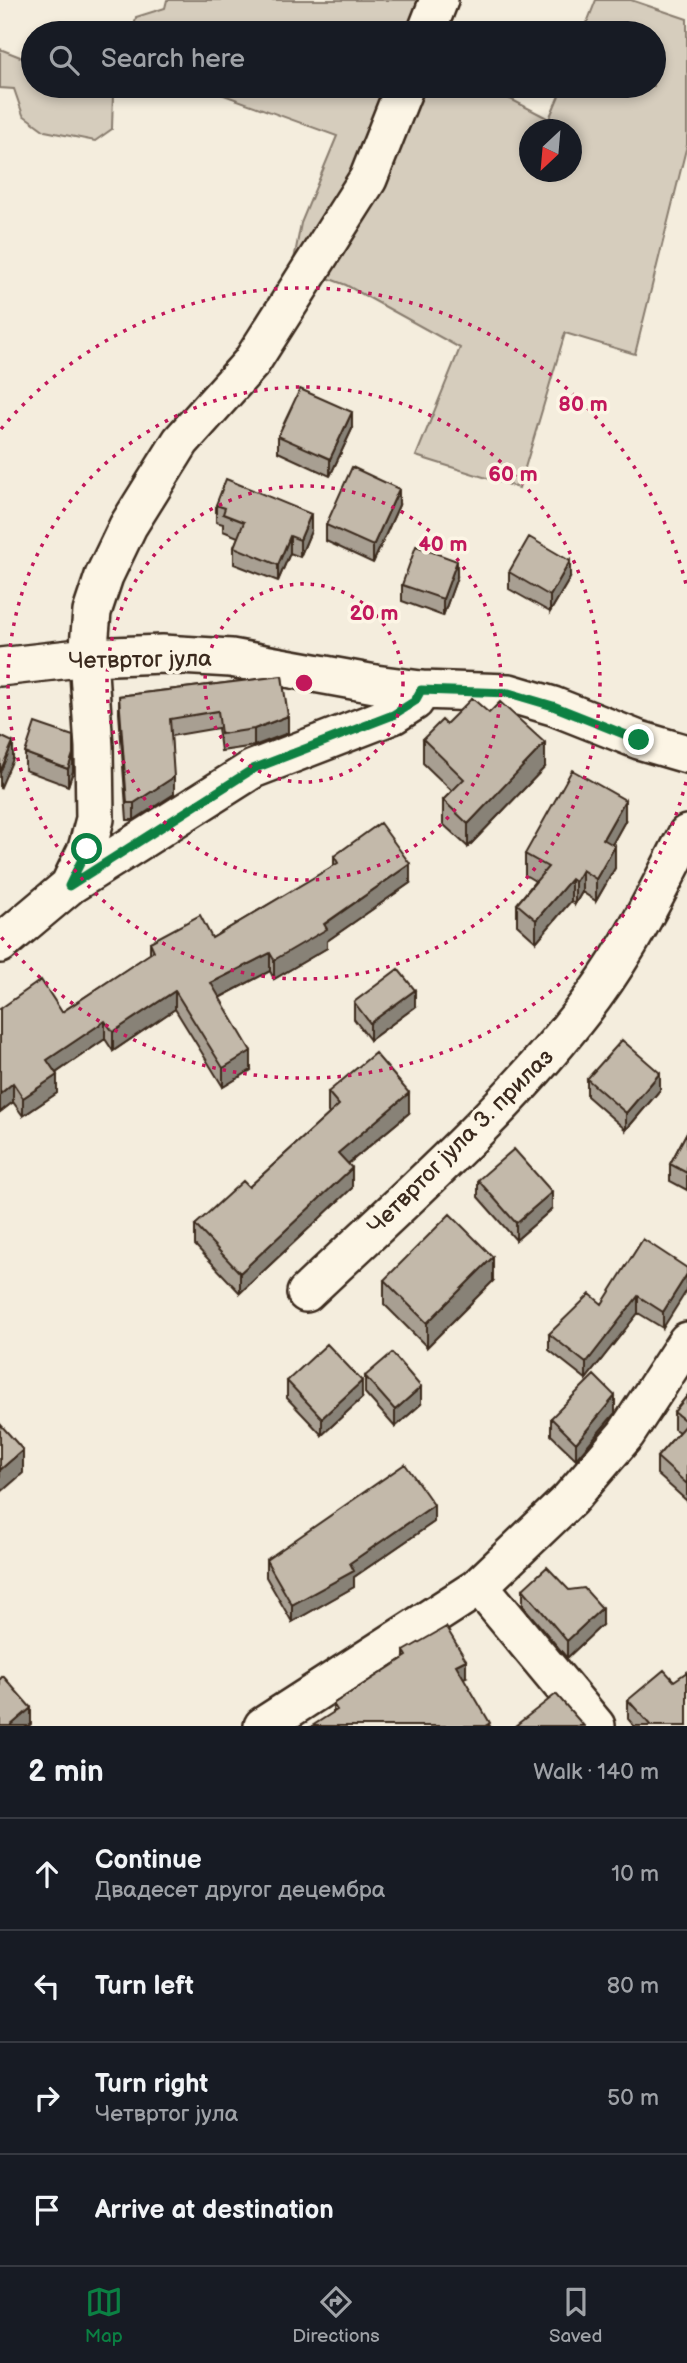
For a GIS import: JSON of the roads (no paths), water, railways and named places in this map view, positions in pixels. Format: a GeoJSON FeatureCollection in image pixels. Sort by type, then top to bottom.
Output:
{"type":"FeatureCollection","features":[{"type":"Feature","properties":{"kind":"street"},"geometry":{"type":"LineString","coordinates":[[431,21],[439,0]]}},
{"type":"Feature","properties":{"kind":"street"},"geometry":{"type":"LineString","coordinates":[[69,886],[87,849],[94,819],[94,747],[88,657],[92,612],[104,576],[128,526],[181,441],[251,363],[368,180],[400,98]]}},
{"type":"Feature","properties":{"kind":"street","name":"Четвртог јула"},"geometry":{"type":"LineString","coordinates":[[0,667],[88,657],[162,654],[231,658],[421,690],[509,693],[553,706],[639,740],[687,754]]}},
{"type":"Feature","properties":{"kind":"street"},"geometry":{"type":"LineString","coordinates":[[0,944],[69,886],[253,769],[393,715],[415,701],[421,690]]}},
{"type":"Feature","properties":{"kind":"street","name":"Четвртог јула 3. прилаз"},"geometry":{"type":"LineString","coordinates":[[306,1293],[493,1114],[553,1048],[596,994],[636,929],[687,834]]}},
{"type":"Feature","properties":{"kind":"street"},"geometry":{"type":"LineString","coordinates":[[263,1726],[477,1588],[570,1499],[626,1434],[687,1341]]}},
{"type":"Feature","properties":{"kind":"street"},"geometry":{"type":"LineString","coordinates":[[477,1588],[487,1595],[596,1726]]}}]}
